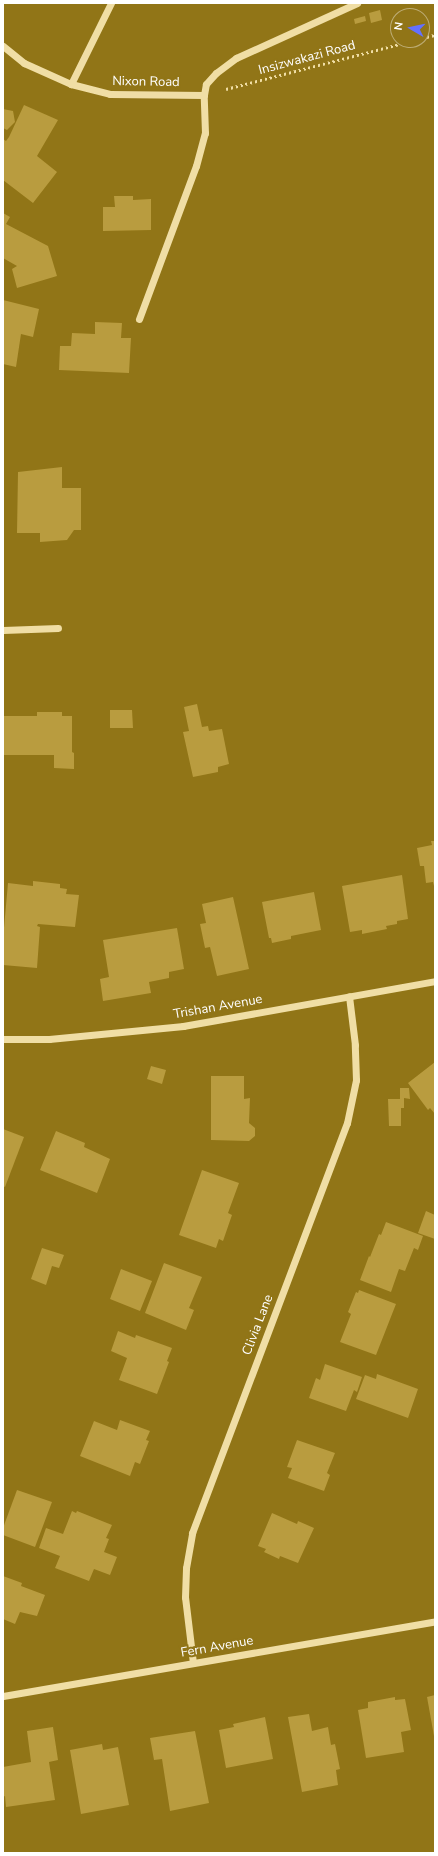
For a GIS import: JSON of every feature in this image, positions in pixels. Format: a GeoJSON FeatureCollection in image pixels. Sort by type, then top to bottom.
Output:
{"type":"FeatureCollection","features":[{"type":"Feature","properties":{"kind":"street"},"geometry":{"type":"LineString","coordinates":[[70,84],[112,3]]}},
{"type":"Feature","properties":{"kind":"street"},"geometry":{"type":"LineString","coordinates":[[139,319],[196,166],[205,133],[204,95],[206,84],[216,73],[236,58],[357,3]]}},
{"type":"Feature","properties":{"kind":"street","name":"Nixon Road"},"geometry":{"type":"LineString","coordinates":[[3,46],[24,63],[70,84],[110,94],[204,95]]}},
{"type":"Feature","properties":{"kind":"street"},"geometry":{"type":"LineString","coordinates":[[3,630],[58,628]]}},
{"type":"Feature","properties":{"kind":"street","name":"Trishan Avenue"},"geometry":{"type":"LineString","coordinates":[[3,1039],[49,1039],[183,1026],[435,981]]}},
{"type":"Feature","properties":{"kind":"street","name":"Clivia Lane"},"geometry":{"type":"LineString","coordinates":[[192,1663],[185,1598],[186,1568],[192,1533],[347,1123],[356,1080],[355,1045],[350,996]]}},
{"type":"Feature","properties":{"kind":"street","name":"Fern Avenue"},"geometry":{"type":"LineString","coordinates":[[3,1696],[435,1621]]}},
{"type":"Feature","properties":{"kind":"path","name":"Insizwakazi Road"},"geometry":{"type":"LineString","coordinates":[[204,95],[390,47]]}},
{"type":"Feature","properties":{"kind":"building"},"geometry":{"type":"Polygon","coordinates":[[[380,10],[382,20],[371,23],[369,13],[380,10]]]}},
{"type":"Feature","properties":{"kind":"building"},"geometry":{"type":"Polygon","coordinates":[[[365,16],[366,21],[355,24],[354,19],[365,16]]]}},
{"type":"Feature","properties":{"kind":"building"},"geometry":{"type":"Polygon","coordinates":[[[24,105],[58,120],[37,156],[57,172],[33,203],[3,180],[3,139],[6,141],[9,137],[24,105]]]}},
{"type":"Feature","properties":{"kind":"building"},"geometry":{"type":"Polygon","coordinates":[[[3,109],[13,111],[15,122],[7,130],[3,128],[3,109]]]}},
{"type":"Feature","properties":{"kind":"building"},"geometry":{"type":"Polygon","coordinates":[[[114,196],[133,196],[133,200],[151,199],[151,230],[103,231],[103,207],[115,207],[114,196]]]}},
{"type":"Feature","properties":{"kind":"building"},"geometry":{"type":"Polygon","coordinates":[[[3,213],[10,217],[6,224],[48,246],[57,276],[17,288],[12,269],[17,266],[3,258],[3,213]]]}},
{"type":"Feature","properties":{"kind":"building"},"geometry":{"type":"Polygon","coordinates":[[[3,300],[39,309],[33,337],[21,334],[16,367],[3,364],[3,300]]]}},
{"type":"Feature","properties":{"kind":"building"},"geometry":{"type":"Polygon","coordinates":[[[95,322],[122,323],[121,338],[131,338],[129,373],[59,370],[60,346],[71,346],[72,333],[95,334],[95,322]]]}},
{"type":"Feature","properties":{"kind":"building"},"geometry":{"type":"Polygon","coordinates":[[[62,467],[62,488],[81,488],[81,530],[74,530],[67,540],[40,542],[40,533],[17,533],[18,472],[62,467]]]}},
{"type":"Feature","properties":{"kind":"building"},"geometry":{"type":"Polygon","coordinates":[[[197,704],[202,727],[208,726],[209,731],[222,729],[229,764],[218,767],[218,772],[193,777],[183,732],[189,731],[184,707],[197,704]]]}},
{"type":"Feature","properties":{"kind":"building"},"geometry":{"type":"Polygon","coordinates":[[[110,710],[132,710],[133,728],[110,728],[110,710]]]}},
{"type":"Feature","properties":{"kind":"building"},"geometry":{"type":"Polygon","coordinates":[[[37,712],[62,712],[62,716],[72,716],[72,752],[74,753],[74,769],[54,768],[54,755],[3,755],[3,716],[37,716],[37,712]]]}},
{"type":"Feature","properties":{"kind":"building"},"geometry":{"type":"Polygon","coordinates":[[[431,841],[435,841],[434,886],[433,882],[426,883],[424,866],[420,866],[417,848],[432,845],[431,841]]]}},
{"type":"Feature","properties":{"kind":"building"},"geometry":{"type":"Polygon","coordinates":[[[402,875],[408,919],[397,921],[397,924],[386,926],[387,929],[362,934],[362,930],[350,932],[342,886],[402,875]]]}},
{"type":"Feature","properties":{"kind":"building"},"geometry":{"type":"Polygon","coordinates":[[[33,881],[60,884],[60,888],[67,889],[66,894],[79,895],[75,927],[38,924],[37,926],[40,927],[37,968],[3,965],[3,939],[8,883],[33,886],[33,881]]]}},
{"type":"Feature","properties":{"kind":"building"},"geometry":{"type":"Polygon","coordinates":[[[314,892],[321,930],[291,936],[291,939],[272,943],[271,938],[269,938],[262,902],[314,892]]]}},
{"type":"Feature","properties":{"kind":"building"},"geometry":{"type":"Polygon","coordinates":[[[233,897],[249,969],[217,976],[210,947],[205,948],[200,924],[206,923],[202,904],[233,897]]]}},
{"type":"Feature","properties":{"kind":"building"},"geometry":{"type":"Polygon","coordinates":[[[177,928],[184,969],[169,972],[169,978],[149,982],[151,993],[103,1001],[100,979],[109,977],[103,940],[177,928]]]}},
{"type":"Feature","properties":{"kind":"building"},"geometry":{"type":"Polygon","coordinates":[[[435,1062],[435,1114],[430,1108],[428,1110],[408,1083],[435,1062]]]}},
{"type":"Feature","properties":{"kind":"building"},"geometry":{"type":"Polygon","coordinates":[[[151,1066],[166,1070],[162,1084],[147,1079],[151,1066]]]}},
{"type":"Feature","properties":{"kind":"building"},"geometry":{"type":"Polygon","coordinates":[[[211,1076],[244,1076],[244,1099],[250,1098],[249,1123],[255,1128],[255,1136],[249,1141],[211,1140],[211,1076]]]}},
{"type":"Feature","properties":{"kind":"building"},"geometry":{"type":"Polygon","coordinates":[[[400,1088],[409,1088],[410,1099],[404,1098],[404,1108],[401,1108],[401,1126],[389,1126],[388,1099],[400,1099],[400,1088]]]}},
{"type":"Feature","properties":{"kind":"building"},"geometry":{"type":"Polygon","coordinates":[[[3,1129],[24,1137],[5,1187],[3,1186],[3,1129]]]}},
{"type":"Feature","properties":{"kind":"building"},"geometry":{"type":"Polygon","coordinates":[[[56,1131],[85,1143],[84,1147],[110,1159],[97,1193],[40,1170],[56,1131]]]}},
{"type":"Feature","properties":{"kind":"building"},"geometry":{"type":"Polygon","coordinates":[[[202,1170],[239,1183],[228,1213],[232,1215],[223,1241],[219,1239],[216,1248],[179,1235],[202,1170]]]}},
{"type":"Feature","properties":{"kind":"building"},"geometry":{"type":"Polygon","coordinates":[[[426,1211],[435,1215],[435,1239],[418,1233],[426,1211]]]}},
{"type":"Feature","properties":{"kind":"building"},"geometry":{"type":"Polygon","coordinates":[[[386,1222],[423,1236],[418,1250],[414,1248],[405,1271],[399,1269],[391,1292],[360,1280],[369,1256],[370,1257],[379,1234],[381,1235],[386,1222]]]}},
{"type":"Feature","properties":{"kind":"building"},"geometry":{"type":"Polygon","coordinates":[[[42,1248],[64,1255],[59,1268],[52,1266],[46,1285],[31,1279],[42,1248]]]}},
{"type":"Feature","properties":{"kind":"building"},"geometry":{"type":"Polygon","coordinates":[[[164,1263],[202,1277],[189,1308],[194,1310],[186,1330],[145,1313],[164,1263]]]}},
{"type":"Feature","properties":{"kind":"building"},"geometry":{"type":"Polygon","coordinates":[[[121,1269],[152,1281],[140,1311],[110,1299],[121,1269]]]}},
{"type":"Feature","properties":{"kind":"building"},"geometry":{"type":"Polygon","coordinates":[[[359,1290],[396,1304],[376,1355],[340,1342],[351,1314],[348,1312],[356,1292],[358,1293],[359,1290]]]}},
{"type":"Feature","properties":{"kind":"building"},"geometry":{"type":"Polygon","coordinates":[[[118,1331],[135,1338],[136,1335],[172,1348],[167,1361],[169,1362],[157,1394],[119,1380],[127,1358],[111,1351],[118,1331]]]}},
{"type":"Feature","properties":{"kind":"building"},"geometry":{"type":"Polygon","coordinates":[[[325,1364],[362,1377],[357,1392],[354,1390],[346,1411],[309,1398],[316,1378],[320,1380],[325,1364]]]}},
{"type":"Feature","properties":{"kind":"building"},"geometry":{"type":"Polygon","coordinates":[[[377,1374],[418,1389],[408,1418],[356,1399],[365,1375],[376,1379],[377,1374]]]}},
{"type":"Feature","properties":{"kind":"building"},"geometry":{"type":"Polygon","coordinates":[[[120,1420],[150,1431],[146,1440],[149,1441],[140,1464],[135,1462],[130,1476],[80,1456],[94,1421],[117,1430],[120,1420]]]}},
{"type":"Feature","properties":{"kind":"building"},"geometry":{"type":"Polygon","coordinates":[[[297,1440],[335,1453],[327,1473],[330,1475],[324,1491],[288,1478],[292,1468],[287,1467],[297,1440]]]}},
{"type":"Feature","properties":{"kind":"building"},"geometry":{"type":"Polygon","coordinates":[[[17,1490],[52,1502],[35,1547],[3,1535],[3,1528],[17,1490]]]}},
{"type":"Feature","properties":{"kind":"building"},"geometry":{"type":"Polygon","coordinates":[[[72,1511],[76,1513],[77,1511],[112,1525],[106,1538],[109,1539],[104,1552],[117,1557],[110,1575],[94,1569],[89,1581],[55,1568],[60,1556],[39,1548],[46,1528],[63,1534],[72,1511]]]}},
{"type":"Feature","properties":{"kind":"building"},"geometry":{"type":"Polygon","coordinates":[[[272,1513],[297,1524],[298,1521],[314,1528],[298,1563],[280,1556],[279,1559],[264,1552],[266,1549],[258,1546],[272,1513]]]}},
{"type":"Feature","properties":{"kind":"building"},"geometry":{"type":"Polygon","coordinates":[[[3,1576],[22,1583],[21,1586],[45,1595],[37,1616],[20,1612],[15,1624],[3,1619],[3,1576]]]}},
{"type":"Feature","properties":{"kind":"building"},"geometry":{"type":"Polygon","coordinates":[[[435,1695],[435,1736],[434,1736],[427,1697],[435,1695]]]}},
{"type":"Feature","properties":{"kind":"building"},"geometry":{"type":"Polygon","coordinates":[[[395,1697],[395,1700],[405,1699],[411,1730],[401,1732],[404,1752],[366,1758],[358,1710],[368,1708],[368,1702],[395,1697]]]}},
{"type":"Feature","properties":{"kind":"building"},"geometry":{"type":"Polygon","coordinates":[[[309,1714],[312,1731],[328,1727],[331,1745],[335,1744],[340,1769],[336,1770],[338,1785],[302,1792],[288,1717],[309,1714]]]}},
{"type":"Feature","properties":{"kind":"building"},"geometry":{"type":"Polygon","coordinates":[[[265,1717],[273,1759],[226,1768],[219,1730],[234,1727],[233,1724],[265,1717]]]}},
{"type":"Feature","properties":{"kind":"building"},"geometry":{"type":"Polygon","coordinates":[[[53,1727],[58,1760],[49,1762],[55,1800],[6,1807],[5,1796],[3,1797],[3,1767],[31,1762],[27,1731],[53,1727]]]}},
{"type":"Feature","properties":{"kind":"building"},"geometry":{"type":"Polygon","coordinates":[[[195,1731],[209,1803],[170,1811],[162,1759],[154,1760],[150,1738],[195,1731]]]}},
{"type":"Feature","properties":{"kind":"building"},"geometry":{"type":"Polygon","coordinates":[[[102,1744],[103,1750],[118,1747],[129,1805],[81,1814],[70,1750],[102,1744]]]}}]}
